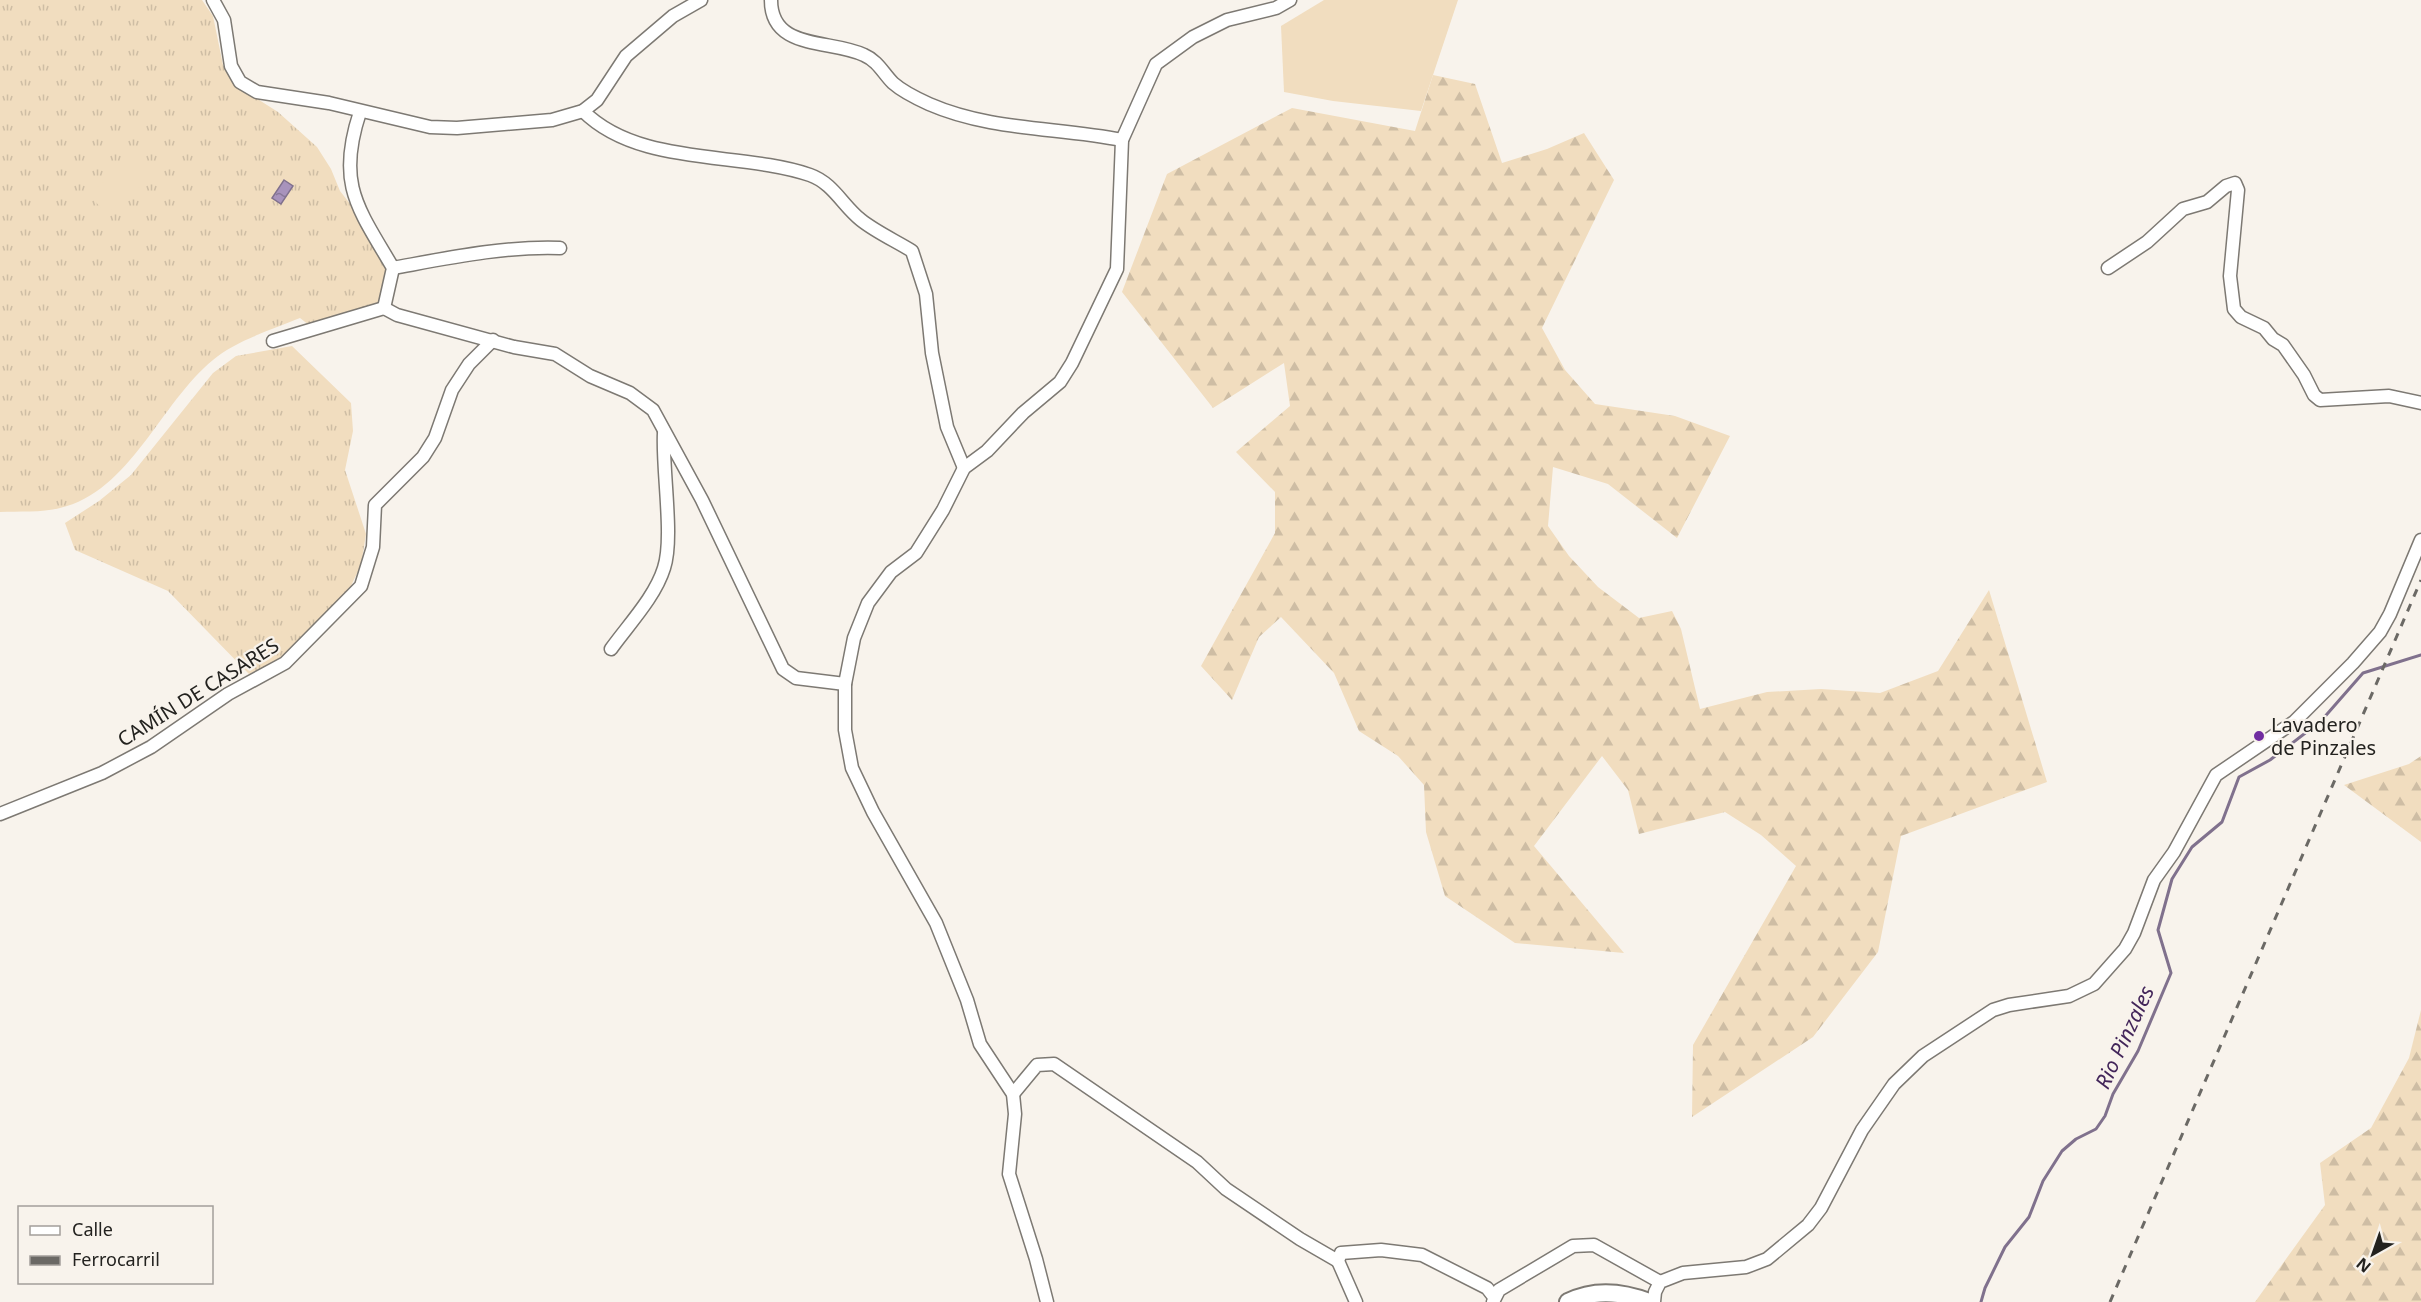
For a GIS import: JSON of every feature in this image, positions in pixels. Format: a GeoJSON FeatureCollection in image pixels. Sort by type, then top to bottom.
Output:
{"type":"FeatureCollection","features":[{"type":"Feature","properties":{"kind":"main road"},"geometry":{"type":"LineString","coordinates":[[1569,1302],[1591,1294],[1608,1293],[1634,1296],[1649,1302]]}},
{"type":"Feature","properties":{"kind":"street"},"geometry":{"type":"LineString","coordinates":[[213,0],[224,20],[231,66],[240,82],[257,92],[329,104],[430,127],[457,128],[552,120],[583,111],[597,100],[626,56],[673,16],[701,0]]}},
{"type":"Feature","properties":{"kind":"street"},"geometry":{"type":"LineString","coordinates":[[771,0],[774,19],[782,31],[795,38],[863,54],[877,63],[894,84],[928,103],[961,115],[1026,129],[1087,132],[1122,140]]}},
{"type":"Feature","properties":{"kind":"street"},"geometry":{"type":"LineString","coordinates":[[1047,1302],[1036,1258],[1009,1174],[1015,1114],[1013,1094],[980,1044],[967,1000],[936,923],[873,812],[852,768],[845,729],[845,684],[854,638],[868,603],[891,572],[916,553],[943,510],[964,468],[987,451],[1023,413],[1060,382],[1090,326],[1117,269],[1122,140],[1156,64],[1193,37],[1227,20],[1276,8],[1290,0]]}},
{"type":"Feature","properties":{"kind":"street"},"geometry":{"type":"LineString","coordinates":[[583,111],[595,123],[621,137],[689,156],[783,168],[812,176],[836,193],[860,220],[912,251],[926,294],[932,352],[947,427],[964,468]]}},
{"type":"Feature","properties":{"kind":"street"},"geometry":{"type":"LineString","coordinates":[[360,112],[352,137],[348,170],[359,209],[393,268],[384,308]]}},
{"type":"Feature","properties":{"kind":"street"},"geometry":{"type":"LineString","coordinates":[[2108,268],[2147,242],[2183,209],[2207,202],[2226,186],[2235,183],[2238,190],[2230,276],[2231,298],[2241,317],[2264,328],[2273,339],[2283,345],[2300,368],[2313,395],[2320,400],[2389,396],[2421,403]]}},
{"type":"Feature","properties":{"kind":"street"},"geometry":{"type":"LineString","coordinates":[[393,268],[467,255],[533,247],[560,249]]}},
{"type":"Feature","properties":{"kind":"street"},"geometry":{"type":"LineString","coordinates":[[273,341],[384,308],[397,315],[514,347],[555,354],[591,376],[630,393],[653,410],[665,430],[682,468],[702,500],[783,669],[796,678],[845,684]]}},
{"type":"Feature","properties":{"kind":"street","name":"CAMÍN DE CASARES"},"geometry":{"type":"LineString","coordinates":[[0,814],[102,773],[151,747],[228,694],[285,663],[361,586],[373,547],[375,505],[423,457],[435,438],[452,390],[469,364],[493,340]]}},
{"type":"Feature","properties":{"kind":"street"},"geometry":{"type":"LineString","coordinates":[[611,649],[653,590],[665,566],[667,536],[662,461],[665,430]]}},
{"type":"Feature","properties":{"kind":"street"},"geometry":{"type":"LineString","coordinates":[[1654,1302],[1654,1292],[1660,1282],[1683,1273],[1746,1267],[1767,1259],[1808,1225],[1821,1208],[1862,1130],[1894,1084],[1923,1056],[1993,1010],[2009,1005],[2068,996],[2094,984],[2126,949],[2154,880],[2174,852],[2216,775],[2294,722],[2353,663],[2380,632],[2390,614],[2421,540]]}},
{"type":"Feature","properties":{"kind":"street"},"geometry":{"type":"LineString","coordinates":[[1013,1094],[1037,1065],[1054,1064],[1197,1162],[1226,1189],[1300,1239],[1338,1261],[1356,1302]]}},
{"type":"Feature","properties":{"kind":"street"},"geometry":{"type":"LineString","coordinates":[[1494,1300],[1499,1290],[1573,1246],[1594,1245],[1660,1282]]}},
{"type":"Feature","properties":{"kind":"street"},"geometry":{"type":"LineString","coordinates":[[1338,1261],[1341,1253],[1382,1250],[1422,1256],[1487,1288],[1494,1300]]}},
{"type":"Feature","properties":{"kind":"green space"},"geometry":{"type":"Polygon","coordinates":[[[0,0],[202,0],[213,16],[223,65],[237,86],[278,112],[317,147],[331,169],[340,191],[351,205],[389,271],[380,303],[309,325],[300,318],[255,336],[222,353],[194,378],[143,444],[106,484],[85,499],[45,511],[0,512],[0,0]]]}},
{"type":"Feature","properties":{"kind":"green space"},"geometry":{"type":"Polygon","coordinates":[[[1324,0],[1458,0],[1421,111],[1333,101],[1284,92],[1281,26],[1324,0]]]}},
{"type":"Feature","properties":{"kind":"green space"},"geometry":{"type":"Polygon","coordinates":[[[1433,75],[1475,84],[1502,163],[1547,149],[1584,133],[1614,180],[1542,328],[1565,370],[1595,404],[1675,416],[1730,436],[1677,538],[1608,484],[1553,467],[1548,526],[1569,556],[1598,587],[1639,618],[1672,611],[1681,629],[1700,709],[1767,692],[1821,689],[1880,693],[1938,671],[1989,590],[2047,782],[1901,836],[1878,952],[1813,1037],[1692,1117],[1693,1045],[1796,866],[1761,835],[1725,812],[1639,834],[1628,790],[1602,756],[1534,846],[1624,953],[1515,943],[1445,896],[1426,832],[1424,785],[1398,756],[1359,731],[1334,673],[1281,617],[1259,637],[1232,700],[1201,666],[1275,533],[1275,492],[1236,452],[1290,406],[1284,363],[1213,408],[1122,292],[1167,174],[1292,108],[1415,131],[1433,75]]]}},
{"type":"Feature","properties":{"kind":"green space"},"geometry":{"type":"Polygon","coordinates":[[[133,159],[149,179],[106,214],[89,194],[133,159]]]}},
{"type":"Feature","properties":{"kind":"green space"},"geometry":{"type":"Polygon","coordinates":[[[292,346],[351,403],[353,431],[345,470],[366,534],[361,565],[349,590],[283,658],[249,674],[168,591],[75,550],[65,523],[99,501],[131,475],[213,373],[236,356],[292,346]]]}},
{"type":"Feature","properties":{"kind":"green space"},"geometry":{"type":"Polygon","coordinates":[[[2421,756],[2421,842],[2344,785],[2409,764],[2421,756]]]}},
{"type":"Feature","properties":{"kind":"green space"},"geometry":{"type":"Polygon","coordinates":[[[2421,1010],[2421,1302],[2255,1302],[2325,1205],[2320,1163],[2371,1128],[2409,1058],[2421,1010]]]}},
{"type":"Feature","properties":{"kind":"water"},"geometry":{"type":"Polygon","coordinates":[[[284,180],[293,186],[281,204],[272,198],[284,180]]]}},
{"type":"Feature","properties":{"kind":"waterway","name":"Rio Pinzales"},"geometry":{"type":"LineString","coordinates":[[1981,1302],[1985,1288],[2005,1247],[2029,1217],[2043,1181],[2062,1151],[2076,1139],[2096,1129],[2138,1051],[2171,973],[2158,930],[2172,879],[2192,847],[2222,822],[2239,777],[2270,760],[2321,721],[2363,673],[2421,655]]}},
{"type":"Feature","properties":{"kind":"railway"},"geometry":{"type":"LineString","coordinates":[[2110,1302],[2421,580]]}},
{"type":"Feature","properties":{"kind":"place","name":"Lavadero de Pinzales"},"geometry":{"type":"Point","coordinates":[2259,736]}}]}
